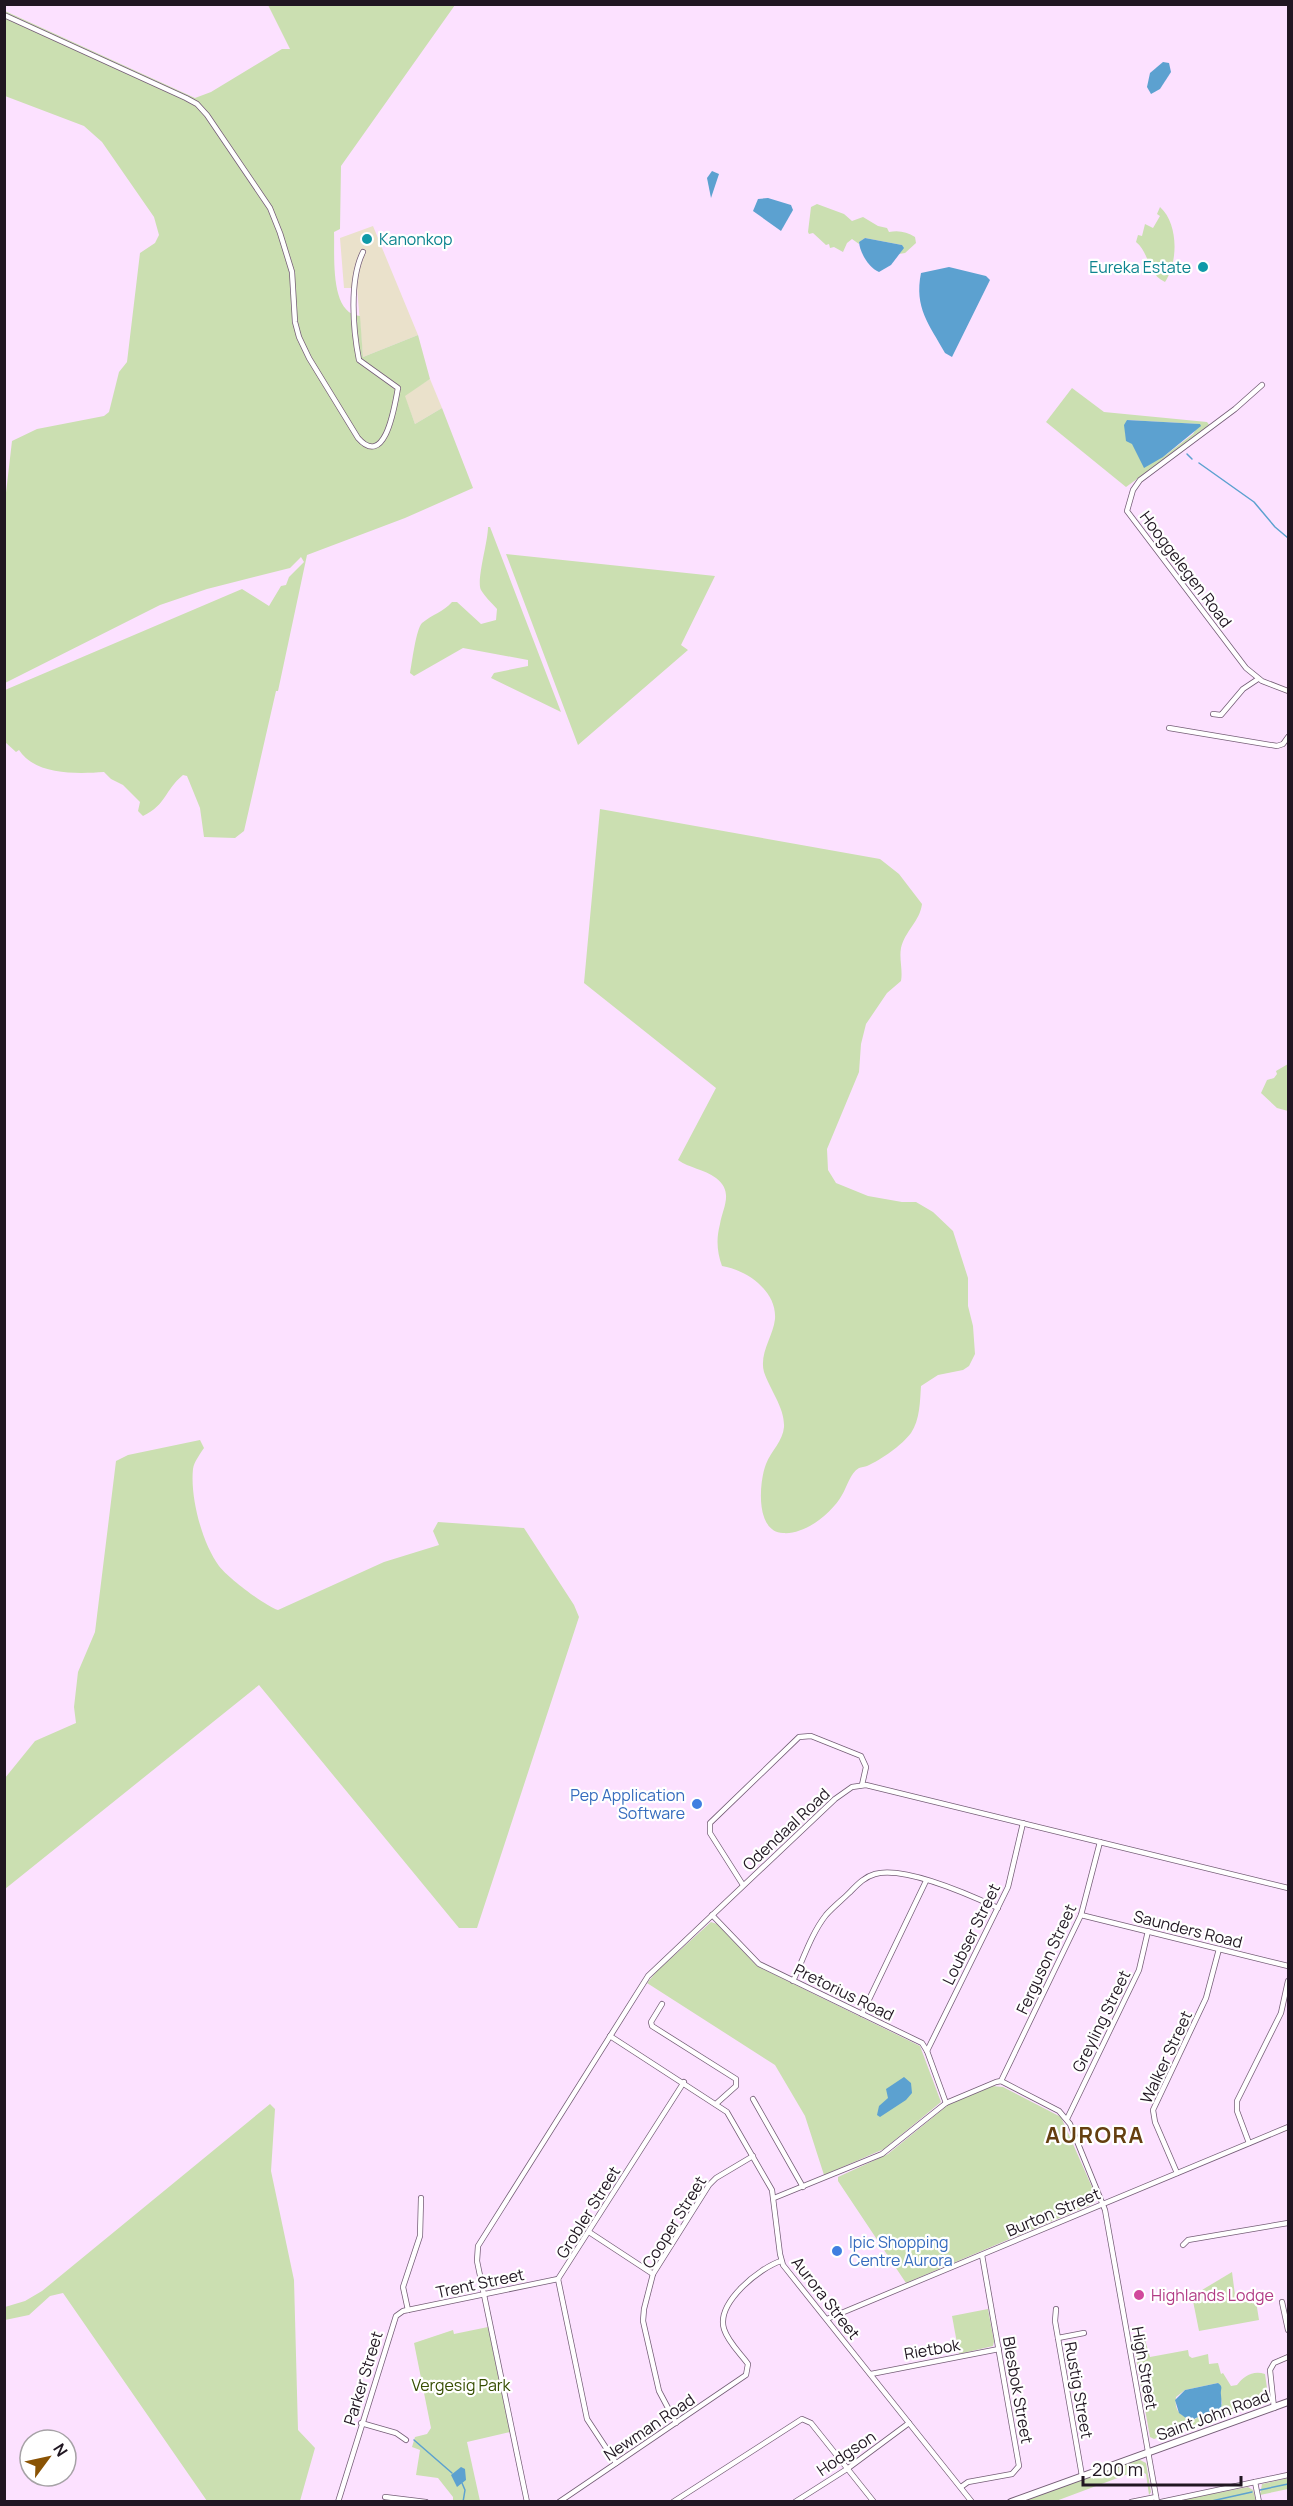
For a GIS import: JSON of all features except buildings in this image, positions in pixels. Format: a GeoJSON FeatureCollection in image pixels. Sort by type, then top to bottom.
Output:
{"type":"FeatureCollection","features":[{"type":"Feature","properties":{"kind":"main road","name":"Saint John Road"},"geometry":{"type":"LineString","coordinates":[[1011,2502],[1288,2402]]}},
{"type":"Feature","properties":{"kind":"street"},"geometry":{"type":"LineString","coordinates":[[4,15],[186,98],[204,111],[254,182],[277,224],[292,272],[295,322],[303,346],[358,438],[365,445],[372,446],[381,442],[388,433],[398,388],[359,360],[353,288],[356,270],[363,252]]}},
{"type":"Feature","properties":{"kind":"street","name":"Hooggelegen Road"},"geometry":{"type":"LineString","coordinates":[[1262,385],[1259,390],[1140,480],[1133,490],[1127,511],[1233,652],[1258,679],[1288,690]]}},
{"type":"Feature","properties":{"kind":"street"},"geometry":{"type":"LineString","coordinates":[[1213,714],[1221,715],[1244,687],[1258,679]]}},
{"type":"Feature","properties":{"kind":"street"},"geometry":{"type":"LineString","coordinates":[[1169,728],[1277,746],[1283,744],[1288,736]]}},
{"type":"Feature","properties":{"kind":"street"},"geometry":{"type":"LineString","coordinates":[[743,1885],[710,1833],[710,1823],[799,1737],[811,1736],[861,1756],[866,1767],[861,1785],[1288,1888]]}},
{"type":"Feature","properties":{"kind":"street","name":"Odendaal Road"},"geometry":{"type":"LineString","coordinates":[[484,2294],[476,2252],[479,2242],[648,1976],[835,1799],[849,1789],[861,1785]]}},
{"type":"Feature","properties":{"kind":"street","name":"Loubser Street"},"geometry":{"type":"LineString","coordinates":[[927,2051],[1011,1880],[1023,1823]]}},
{"type":"Feature","properties":{"kind":"street","name":"Ferguson Street"},"geometry":{"type":"LineString","coordinates":[[1001,2081],[1081,1916],[1100,1842]]}},
{"type":"Feature","properties":{"kind":"street"},"geometry":{"type":"LineString","coordinates":[[793,1981],[824,1919],[861,1881],[874,1874],[890,1872],[926,1881],[958,1890],[998,1908]]}},
{"type":"Feature","properties":{"kind":"street"},"geometry":{"type":"LineString","coordinates":[[862,2014],[926,1881]]}},
{"type":"Feature","properties":{"kind":"street","name":"Pretorius Road"},"geometry":{"type":"LineString","coordinates":[[712,1915],[759,1964],[918,2041],[927,2051]]}},
{"type":"Feature","properties":{"kind":"street","name":"Saunders Road"},"geometry":{"type":"LineString","coordinates":[[1081,1916],[1288,1966]]}},
{"type":"Feature","properties":{"kind":"street","name":"Greyling Street"},"geometry":{"type":"LineString","coordinates":[[1067,2119],[1139,1970],[1148,1931]]}},
{"type":"Feature","properties":{"kind":"street","name":"Walker Street"},"geometry":{"type":"LineString","coordinates":[[1177,2173],[1155,2122],[1153,2110],[1206,1998],[1219,1949]]}},
{"type":"Feature","properties":{"kind":"street"},"geometry":{"type":"LineString","coordinates":[[1250,2143],[1237,2111],[1237,2102],[1281,2013],[1288,1981]]}},
{"type":"Feature","properties":{"kind":"street"},"geometry":{"type":"LineString","coordinates":[[662,2004],[651,2022],[652,2026],[736,2079],[736,2086],[717,2103]]}},
{"type":"Feature","properties":{"kind":"street","name":"Aurora Street"},"geometry":{"type":"LineString","coordinates":[[610,2036],[717,2103],[727,2112],[770,2185],[774,2198],[781,2261],[972,2502]]}},
{"type":"Feature","properties":{"kind":"street"},"geometry":{"type":"LineString","coordinates":[[927,2051],[946,2103]]}},
{"type":"Feature","properties":{"kind":"street"},"geometry":{"type":"LineString","coordinates":[[774,2198],[886,2152],[946,2103],[1001,2081],[1059,2111],[1067,2119]]}},
{"type":"Feature","properties":{"kind":"street","name":"Grobler Street"},"geometry":{"type":"LineString","coordinates":[[616,2463],[586,2419],[558,2279],[684,2082]]}},
{"type":"Feature","properties":{"kind":"street"},"geometry":{"type":"LineString","coordinates":[[753,2099],[803,2187]]}},
{"type":"Feature","properties":{"kind":"street","name":"High Street"},"geometry":{"type":"LineString","coordinates":[[1067,2119],[1103,2204],[1147,2452],[1158,2500]]}},
{"type":"Feature","properties":{"kind":"street","name":"Burton Street"},"geometry":{"type":"LineString","coordinates":[[826,2319],[1288,2127]]}},
{"type":"Feature","properties":{"kind":"street","name":"Cooper Street"},"geometry":{"type":"LineString","coordinates":[[676,2423],[659,2391],[644,2321],[645,2303],[653,2274],[711,2182],[753,2156]]}},
{"type":"Feature","properties":{"kind":"street"},"geometry":{"type":"LineString","coordinates":[[408,2310],[404,2287],[420,2236],[421,2198]]}},
{"type":"Feature","properties":{"kind":"street"},"geometry":{"type":"LineString","coordinates":[[1183,2245],[1188,2240],[1288,2223]]}},
{"type":"Feature","properties":{"kind":"street"},"geometry":{"type":"LineString","coordinates":[[589,2232],[653,2274]]}},
{"type":"Feature","properties":{"kind":"street","name":"Blesbok Street"},"geometry":{"type":"LineString","coordinates":[[961,2487],[968,2482],[1012,2474],[1018,2468],[982,2254]]}},
{"type":"Feature","properties":{"kind":"street","name":"Newman Road"},"geometry":{"type":"LineString","coordinates":[[559,2502],[744,2377],[748,2370],[746,2362],[726,2334],[722,2323],[723,2313],[742,2286],[781,2261]]}},
{"type":"Feature","properties":{"kind":"street","name":"Trent Street"},"geometry":{"type":"LineString","coordinates":[[408,2310],[558,2279]]}},
{"type":"Feature","properties":{"kind":"street"},"geometry":{"type":"LineString","coordinates":[[484,2294],[527,2502]]}},
{"type":"Feature","properties":{"kind":"street"},"geometry":{"type":"LineString","coordinates":[[1282,2302],[1288,2330]]}},
{"type":"Feature","properties":{"kind":"street","name":"Rustig Street"},"geometry":{"type":"LineString","coordinates":[[1056,2309],[1055,2321],[1082,2476]]}},
{"type":"Feature","properties":{"kind":"street","name":"Parker Street"},"geometry":{"type":"LineString","coordinates":[[338,2502],[393,2320],[398,2314],[408,2310]]}},
{"type":"Feature","properties":{"kind":"street"},"geometry":{"type":"LineString","coordinates":[[1058,2338],[1084,2333]]}},
{"type":"Feature","properties":{"kind":"street","name":"Rietbok"},"geometry":{"type":"LineString","coordinates":[[871,2374],[999,2349]]}},
{"type":"Feature","properties":{"kind":"street"},"geometry":{"type":"LineString","coordinates":[[1274,2408],[1270,2370],[1274,2364],[1288,2357]]}},
{"type":"Feature","properties":{"kind":"street"},"geometry":{"type":"LineString","coordinates":[[674,2502],[802,2419],[810,2422],[874,2502]]}},
{"type":"Feature","properties":{"kind":"street"},"geometry":{"type":"LineString","coordinates":[[361,2423],[396,2433],[406,2439]]}},
{"type":"Feature","properties":{"kind":"street","name":"Hodgson"},"geometry":{"type":"LineString","coordinates":[[795,2502],[847,2469],[909,2423]]}},
{"type":"Feature","properties":{"kind":"street"},"geometry":{"type":"LineString","coordinates":[[1131,2502],[1158,2500],[1288,2475]]}},
{"type":"Feature","properties":{"kind":"street"},"geometry":{"type":"LineString","coordinates":[[1255,2482],[1259,2502]]}},
{"type":"Feature","properties":{"kind":"street"},"geometry":{"type":"LineString","coordinates":[[385,2497],[426,2502]]}},
{"type":"Feature","properties":{"kind":"shaded area"},"geometry":{"type":"Polygon","coordinates":[[[373,226],[418,335],[363,357],[357,288],[344,288],[340,238],[373,226]]]}},
{"type":"Feature","properties":{"kind":"shaded area"},"geometry":{"type":"Polygon","coordinates":[[[430,379],[442,408],[415,424],[404,395],[430,379]]]}},
{"type":"Feature","properties":{"kind":"green space"},"geometry":{"type":"Polygon","coordinates":[[[268,5],[455,5],[341,166],[340,229],[334,232],[334,268],[338,294],[343,305],[350,313],[360,316],[363,357],[418,335],[430,379],[405,396],[415,424],[442,408],[473,488],[405,518],[307,555],[278,691],[276,691],[244,831],[235,838],[204,837],[200,808],[187,776],[183,775],[157,807],[143,816],[138,811],[140,802],[123,785],[111,779],[104,772],[69,773],[46,768],[26,758],[19,750],[16,752],[5,742],[5,690],[242,589],[269,606],[281,586],[286,585],[289,577],[304,562],[301,557],[290,568],[207,589],[160,605],[5,683],[4,510],[12,441],[37,429],[104,416],[109,412],[119,372],[127,362],[140,253],[155,243],[159,235],[154,217],[102,142],[84,126],[5,96],[5,11],[195,98],[211,92],[282,49],[290,49],[268,5]]]}},
{"type":"Feature","properties":{"kind":"green space"},"geometry":{"type":"Polygon","coordinates":[[[817,204],[844,214],[852,221],[863,217],[878,226],[887,228],[889,232],[900,231],[909,234],[915,237],[916,243],[905,253],[899,254],[903,248],[902,245],[865,238],[859,244],[852,239],[847,243],[843,252],[834,247],[830,248],[829,244],[826,245],[813,233],[808,232],[811,207],[817,204]]]}},
{"type":"Feature","properties":{"kind":"green space"},"geometry":{"type":"Polygon","coordinates":[[[1160,207],[1171,223],[1175,244],[1172,265],[1165,282],[1155,274],[1136,242],[1138,235],[1142,236],[1145,224],[1153,228],[1160,216],[1157,214],[1160,207]]]}},
{"type":"Feature","properties":{"kind":"green space"},"geometry":{"type":"Polygon","coordinates":[[[1072,388],[1104,412],[1207,422],[1210,426],[1126,487],[1046,422],[1072,388]],[[1127,420],[1125,434],[1163,457],[1193,434],[1199,424],[1127,420]]]}},
{"type":"Feature","properties":{"kind":"green space"},"geometry":{"type":"Polygon","coordinates":[[[488,527],[490,527],[561,712],[491,678],[494,673],[528,666],[528,660],[463,648],[414,676],[410,673],[420,626],[452,602],[457,602],[481,624],[496,620],[497,609],[483,593],[480,585],[488,527]]]}},
{"type":"Feature","properties":{"kind":"green space"},"geometry":{"type":"Polygon","coordinates":[[[506,554],[715,576],[681,645],[688,650],[578,745],[506,554]]]}},
{"type":"Feature","properties":{"kind":"green space"},"geometry":{"type":"Polygon","coordinates":[[[600,809],[880,859],[899,874],[922,904],[901,948],[901,981],[887,993],[866,1024],[861,1044],[859,1072],[827,1149],[828,1170],[836,1183],[868,1196],[916,1202],[933,1212],[953,1231],[968,1278],[968,1306],[973,1326],[975,1354],[969,1366],[963,1370],[938,1375],[921,1386],[918,1416],[911,1433],[885,1456],[856,1470],[832,1509],[817,1522],[791,1533],[774,1530],[763,1515],[761,1505],[764,1472],[784,1427],[782,1413],[763,1365],[775,1319],[771,1299],[766,1291],[750,1277],[722,1266],[718,1240],[726,1194],[721,1183],[702,1170],[678,1160],[716,1088],[584,983],[600,809]]]}},
{"type":"Feature","properties":{"kind":"green space"},"geometry":{"type":"Polygon","coordinates":[[[1288,1064],[1288,1111],[1277,1108],[1261,1093],[1267,1080],[1274,1078],[1276,1071],[1288,1064]]]}},
{"type":"Feature","properties":{"kind":"green space"},"geometry":{"type":"Polygon","coordinates":[[[200,1440],[204,1448],[194,1466],[193,1493],[198,1519],[207,1545],[219,1566],[230,1577],[278,1610],[384,1562],[439,1545],[433,1531],[438,1522],[524,1528],[574,1605],[579,1617],[477,1928],[459,1928],[259,1685],[5,1889],[5,1778],[35,1741],[76,1723],[74,1707],[78,1672],[95,1632],[116,1461],[128,1455],[200,1440]]]}},
{"type":"Feature","properties":{"kind":"green space"},"geometry":{"type":"Polygon","coordinates":[[[711,1922],[717,1924],[757,1966],[920,2046],[941,2102],[884,2149],[824,2175],[805,2116],[775,2065],[647,1983],[711,1922]]]}},
{"type":"Feature","properties":{"kind":"green space"},"geometry":{"type":"Polygon","coordinates":[[[992,2086],[1003,2087],[1061,2117],[1096,2196],[1095,2203],[906,2283],[838,2181],[838,2177],[888,2154],[948,2105],[992,2086]]]}},
{"type":"Feature","properties":{"kind":"green space"},"geometry":{"type":"Polygon","coordinates":[[[270,2104],[275,2109],[271,2171],[294,2280],[298,2430],[315,2448],[300,2501],[207,2501],[63,2293],[50,2296],[29,2315],[5,2320],[5,2307],[25,2301],[42,2291],[270,2104]]]}},
{"type":"Feature","properties":{"kind":"green space"},"geometry":{"type":"Polygon","coordinates":[[[1232,2272],[1236,2303],[1256,2301],[1259,2320],[1199,2331],[1192,2296],[1232,2272]]]}},
{"type":"Feature","properties":{"kind":"green space"},"geometry":{"type":"Polygon","coordinates":[[[988,2309],[993,2346],[959,2354],[952,2316],[988,2309]]]}},
{"type":"Feature","properties":{"kind":"green space","name":"Vergesig Park"},"geometry":{"type":"Polygon","coordinates":[[[488,2327],[510,2432],[467,2442],[480,2501],[453,2501],[453,2497],[438,2478],[416,2475],[420,2450],[412,2447],[415,2437],[427,2434],[431,2428],[414,2343],[453,2330],[454,2334],[488,2327]]]}},
{"type":"Feature","properties":{"kind":"green space"},"geometry":{"type":"Polygon","coordinates":[[[1145,2340],[1150,2357],[1188,2350],[1192,2358],[1208,2354],[1209,2364],[1218,2363],[1221,2374],[1223,2373],[1231,2386],[1237,2385],[1253,2373],[1265,2374],[1268,2395],[1264,2401],[1154,2439],[1150,2437],[1133,2342],[1145,2340]],[[1218,2383],[1185,2390],[1176,2397],[1176,2407],[1180,2413],[1196,2419],[1204,2417],[1222,2404],[1218,2383]]]}},
{"type":"Feature","properties":{"kind":"green space"},"geometry":{"type":"Polygon","coordinates":[[[1138,2459],[1146,2463],[1151,2492],[1149,2495],[1146,2474],[1139,2470],[1056,2501],[1019,2502],[1138,2459]]]}},
{"type":"Feature","properties":{"kind":"green space"},"geometry":{"type":"Polygon","coordinates":[[[1288,2478],[1288,2489],[1260,2495],[1262,2484],[1288,2478]]]}},
{"type":"Feature","properties":{"kind":"green space"},"geometry":{"type":"Polygon","coordinates":[[[1248,2487],[1253,2490],[1256,2501],[1175,2501],[1248,2487]]]}},
{"type":"Feature","properties":{"kind":"water"},"geometry":{"type":"Polygon","coordinates":[[[1163,62],[1169,63],[1171,72],[1160,89],[1151,94],[1147,87],[1150,73],[1163,62]]]}},
{"type":"Feature","properties":{"kind":"water"},"geometry":{"type":"Polygon","coordinates":[[[712,171],[719,174],[711,198],[707,178],[712,171]]]}},
{"type":"Feature","properties":{"kind":"water"},"geometry":{"type":"Polygon","coordinates":[[[768,198],[791,205],[793,210],[781,231],[753,211],[758,199],[768,198]]]}},
{"type":"Feature","properties":{"kind":"water"},"geometry":{"type":"Polygon","coordinates":[[[865,238],[902,245],[904,248],[891,265],[879,272],[869,264],[861,251],[859,242],[865,238]]]}},
{"type":"Feature","properties":{"kind":"water"},"geometry":{"type":"Polygon","coordinates":[[[949,267],[986,276],[990,280],[952,357],[945,353],[924,315],[919,285],[921,273],[949,267]]]}},
{"type":"Feature","properties":{"kind":"water"},"geometry":{"type":"Polygon","coordinates":[[[1127,420],[1200,424],[1201,426],[1163,457],[1144,468],[1132,444],[1126,441],[1124,425],[1127,420]]]}},
{"type":"Feature","properties":{"kind":"water"},"geometry":{"type":"Polygon","coordinates":[[[904,2077],[911,2083],[912,2093],[906,2100],[880,2117],[877,2115],[879,2106],[888,2098],[886,2089],[904,2077]]]}},
{"type":"Feature","properties":{"kind":"water"},"geometry":{"type":"Polygon","coordinates":[[[1218,2383],[1221,2386],[1219,2413],[1203,2415],[1190,2421],[1179,2413],[1175,2400],[1185,2390],[1218,2383]]]}},
{"type":"Feature","properties":{"kind":"water"},"geometry":{"type":"Polygon","coordinates":[[[461,2467],[465,2469],[466,2480],[457,2487],[451,2475],[461,2467]]]}},
{"type":"Feature","properties":{"kind":"waterway"},"geometry":{"type":"LineString","coordinates":[[1187,454],[1192,459]]}},
{"type":"Feature","properties":{"kind":"waterway"},"geometry":{"type":"LineString","coordinates":[[1199,463],[1254,502],[1275,527],[1288,538]]}},
{"type":"Feature","properties":{"kind":"waterway"},"geometry":{"type":"LineString","coordinates":[[414,2440],[452,2473]]}},
{"type":"Feature","properties":{"kind":"waterway"},"geometry":{"type":"LineString","coordinates":[[462,2483],[465,2490],[463,2502]]}},
{"type":"Feature","properties":{"kind":"waterway"},"geometry":{"type":"LineString","coordinates":[[1260,2490],[1288,2484]]}},
{"type":"Feature","properties":{"kind":"waterway"},"geometry":{"type":"LineString","coordinates":[[1207,2502],[1252,2492]]}},
{"type":"Feature","properties":{"kind":"place","name":"Kanonkop"},"geometry":{"type":"Point","coordinates":[367,239]}},
{"type":"Feature","properties":{"kind":"place","name":"Eureka Estate"},"geometry":{"type":"Point","coordinates":[1203,267]}},
{"type":"Feature","properties":{"kind":"place","name":"Pep Application Software"},"geometry":{"type":"Point","coordinates":[697,1804]}},
{"type":"Feature","properties":{"kind":"place","name":"Ipic Shopping Centre Aurora"},"geometry":{"type":"Point","coordinates":[837,2251]}},
{"type":"Feature","properties":{"kind":"place","name":"Highlands Lodge"},"geometry":{"type":"Point","coordinates":[1139,2295]}},
{"type":"Feature","properties":{"kind":"district","name":"AURORA"},"geometry":{"type":"Point","coordinates":[1095,2135]}}]}
